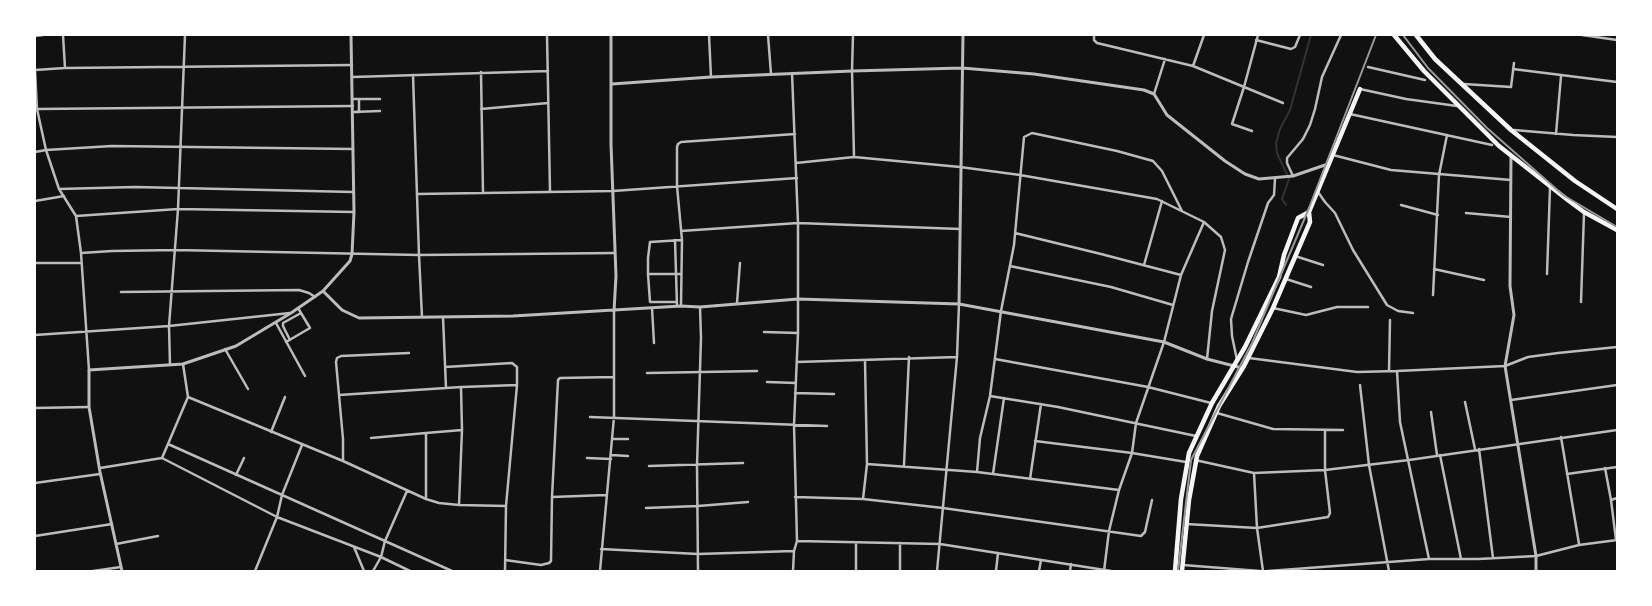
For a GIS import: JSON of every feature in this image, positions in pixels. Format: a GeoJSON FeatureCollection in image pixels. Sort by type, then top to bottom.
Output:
{"type":"FeatureCollection","features":[{"type":"Feature","properties":{"kind":"main road"},"geometry":{"type":"LineString","coordinates":[[1394,35],[1457,106],[1499,146],[1584,212],[1617,230]]}},
{"type":"Feature","properties":{"kind":"main road"},"geometry":{"type":"LineString","coordinates":[[1416,35],[1435,59],[1511,130],[1575,182],[1617,209]]}},
{"type":"Feature","properties":{"kind":"main road"},"geometry":{"type":"LineString","coordinates":[[1182,571],[1195,460],[1216,413],[1248,358],[1273,308],[1310,222],[1310,212],[1328,164],[1360,89]]}},
{"type":"Feature","properties":{"kind":"main road"},"geometry":{"type":"LineString","coordinates":[[1174,571],[1186,462],[1212,403],[1245,347],[1279,277],[1284,256],[1298,218],[1310,212]]}},
{"type":"Feature","properties":{"kind":"street"},"geometry":{"type":"LineString","coordinates":[[35,36],[43,35]]}},
{"type":"Feature","properties":{"kind":"street"},"geometry":{"type":"LineString","coordinates":[[63,35],[65,68]]}},
{"type":"Feature","properties":{"kind":"street"},"geometry":{"type":"LineString","coordinates":[[170,365],[169,326],[178,209],[185,35]]}},
{"type":"Feature","properties":{"kind":"street"},"geometry":{"type":"LineString","coordinates":[[90,370],[183,364],[236,346],[292,313],[323,291],[350,261],[354,212],[351,35]]}},
{"type":"Feature","properties":{"kind":"street"},"geometry":{"type":"LineString","coordinates":[[547,35],[550,192]]}},
{"type":"Feature","properties":{"kind":"street"},"geometry":{"type":"LineString","coordinates":[[600,571],[614,417],[614,311],[616,276],[611,144],[611,35]]}},
{"type":"Feature","properties":{"kind":"street"},"geometry":{"type":"LineString","coordinates":[[709,35],[711,77]]}},
{"type":"Feature","properties":{"kind":"street"},"geometry":{"type":"LineString","coordinates":[[768,35],[771,74]]}},
{"type":"Feature","properties":{"kind":"street"},"geometry":{"type":"LineString","coordinates":[[853,35],[854,157]]}},
{"type":"Feature","properties":{"kind":"street"},"geometry":{"type":"LineString","coordinates":[[936,571],[958,357],[963,35]]}},
{"type":"Feature","properties":{"kind":"street"},"geometry":{"type":"LineString","coordinates":[[1094,35],[1096,43],[1193,66],[1283,102]]}},
{"type":"Feature","properties":{"kind":"street"},"geometry":{"type":"LineString","coordinates":[[1193,66],[1204,35]]}},
{"type":"Feature","properties":{"kind":"street"},"geometry":{"type":"LineString","coordinates":[[1252,132],[1232,124],[1258,35]]}},
{"type":"Feature","properties":{"kind":"street"},"geometry":{"type":"LineString","coordinates":[[1256,40],[1291,49],[1295,47],[1300,35]]}},
{"type":"Feature","properties":{"kind":"street"},"geometry":{"type":"LineString","coordinates":[[1289,177],[1287,158],[1303,139],[1310,126],[1322,77],[1341,35]]}},
{"type":"Feature","properties":{"kind":"street"},"geometry":{"type":"LineString","coordinates":[[1582,35],[1617,40]]}},
{"type":"Feature","properties":{"kind":"street"},"geometry":{"type":"LineString","coordinates":[[1154,94],[1165,59]]}},
{"type":"Feature","properties":{"kind":"street"},"geometry":{"type":"LineString","coordinates":[[1462,84],[1511,87],[1514,63]]}},
{"type":"Feature","properties":{"kind":"street"},"geometry":{"type":"LineString","coordinates":[[93,571],[121,569],[89,407],[90,370],[81,253],[76,216],[60,189],[36,118],[35,70],[183,66],[352,65]]}},
{"type":"Feature","properties":{"kind":"street"},"geometry":{"type":"LineString","coordinates":[[1368,67],[1425,80]]}},
{"type":"Feature","properties":{"kind":"street"},"geometry":{"type":"LineString","coordinates":[[612,84],[792,73],[962,68],[1072,79],[1144,90],[1154,94],[1167,115],[1225,161],[1245,174],[1259,179],[1289,177],[1328,164]]}},
{"type":"Feature","properties":{"kind":"street"},"geometry":{"type":"LineString","coordinates":[[1514,69],[1617,82]]}},
{"type":"Feature","properties":{"kind":"street"},"geometry":{"type":"LineString","coordinates":[[353,77],[548,71]]}},
{"type":"Feature","properties":{"kind":"street"},"geometry":{"type":"LineString","coordinates":[[480,72],[483,192]]}},
{"type":"Feature","properties":{"kind":"street"},"geometry":{"type":"LineString","coordinates":[[792,73],[798,223],[798,333],[794,425],[797,541],[794,551],[793,571]]}},
{"type":"Feature","properties":{"kind":"street"},"geometry":{"type":"LineString","coordinates":[[413,74],[418,255],[422,317]]}},
{"type":"Feature","properties":{"kind":"street"},"geometry":{"type":"LineString","coordinates":[[1556,134],[1561,76]]}},
{"type":"Feature","properties":{"kind":"street"},"geometry":{"type":"LineString","coordinates":[[1360,89],[1457,106]]}},
{"type":"Feature","properties":{"kind":"street"},"geometry":{"type":"LineString","coordinates":[[353,99],[380,99]]}},
{"type":"Feature","properties":{"kind":"street"},"geometry":{"type":"LineString","coordinates":[[358,99],[359,112]]}},
{"type":"Feature","properties":{"kind":"street"},"geometry":{"type":"LineString","coordinates":[[481,109],[548,103]]}},
{"type":"Feature","properties":{"kind":"street"},"geometry":{"type":"LineString","coordinates":[[37,109],[181,106],[353,106]]}},
{"type":"Feature","properties":{"kind":"street"},"geometry":{"type":"LineString","coordinates":[[353,112],[380,111]]}},
{"type":"Feature","properties":{"kind":"street"},"geometry":{"type":"LineString","coordinates":[[1350,114],[1492,144]]}},
{"type":"Feature","properties":{"kind":"street"},"geometry":{"type":"LineString","coordinates":[[1511,130],[1617,137]]}},
{"type":"Feature","properties":{"kind":"street"},"geometry":{"type":"LineString","coordinates":[[678,305],[682,240],[677,186],[677,147],[681,142],[795,134]]}},
{"type":"Feature","properties":{"kind":"street"},"geometry":{"type":"LineString","coordinates":[[977,472],[980,438],[990,396],[1001,311],[1015,233],[1024,137],[1028,134],[1118,151],[1153,162],[1162,171],[1182,211]]}},
{"type":"Feature","properties":{"kind":"street"},"geometry":{"type":"LineString","coordinates":[[1433,295],[1439,175],[1447,135]]}},
{"type":"Feature","properties":{"kind":"street"},"geometry":{"type":"LineString","coordinates":[[35,152],[112,146],[353,149]]}},
{"type":"Feature","properties":{"kind":"street"},"geometry":{"type":"LineString","coordinates":[[1332,155],[1392,170],[1512,180]]}},
{"type":"Feature","properties":{"kind":"street"},"geometry":{"type":"LineString","coordinates":[[1512,155],[1510,286],[1514,316],[1506,366],[1536,556],[1536,571]]}},
{"type":"Feature","properties":{"kind":"street"},"geometry":{"type":"LineString","coordinates":[[796,163],[854,157],[960,167],[1020,175],[1162,201],[1204,222],[1221,237],[1225,250],[1212,310],[1207,359]]}},
{"type":"Feature","properties":{"kind":"street"},"geometry":{"type":"LineString","coordinates":[[417,194],[613,190],[797,178]]}},
{"type":"Feature","properties":{"kind":"street"},"geometry":{"type":"LineString","coordinates":[[1237,360],[1231,319],[1268,203],[1274,195],[1275,178]]}},
{"type":"Feature","properties":{"kind":"street"},"geometry":{"type":"LineString","coordinates":[[1547,274],[1550,186]]}},
{"type":"Feature","properties":{"kind":"street"},"geometry":{"type":"LineString","coordinates":[[60,189],[135,187],[353,192]]}},
{"type":"Feature","properties":{"kind":"street"},"geometry":{"type":"LineString","coordinates":[[1318,192],[1335,213],[1353,250],[1387,305],[1398,311],[1412,313]]}},
{"type":"Feature","properties":{"kind":"street"},"geometry":{"type":"LineString","coordinates":[[35,202],[64,196]]}},
{"type":"Feature","properties":{"kind":"street"},"geometry":{"type":"LineString","coordinates":[[1144,265],[1162,201]]}},
{"type":"Feature","properties":{"kind":"street"},"geometry":{"type":"LineString","coordinates":[[1401,204],[1438,215]]}},
{"type":"Feature","properties":{"kind":"street"},"geometry":{"type":"LineString","coordinates":[[76,216],[178,209],[354,212]]}},
{"type":"Feature","properties":{"kind":"street"},"geometry":{"type":"LineString","coordinates":[[1581,302],[1584,212]]}},
{"type":"Feature","properties":{"kind":"street"},"geometry":{"type":"LineString","coordinates":[[1466,213],[1511,217]]}},
{"type":"Feature","properties":{"kind":"street"},"geometry":{"type":"LineString","coordinates":[[1104,570],[1109,531],[1119,490],[1132,453],[1136,423],[1164,342],[1182,275],[1204,222]]}},
{"type":"Feature","properties":{"kind":"street"},"geometry":{"type":"LineString","coordinates":[[681,231],[798,223],[961,229]]}},
{"type":"Feature","properties":{"kind":"street"},"geometry":{"type":"LineString","coordinates":[[1015,233],[1182,275]]}},
{"type":"Feature","properties":{"kind":"street"},"geometry":{"type":"LineString","coordinates":[[675,240],[679,274]]}},
{"type":"Feature","properties":{"kind":"street"},"geometry":{"type":"LineString","coordinates":[[682,240],[650,242],[648,274],[650,302],[700,307],[798,299],[959,304],[1164,342],[1207,359],[1242,368]]}},
{"type":"Feature","properties":{"kind":"street"},"geometry":{"type":"LineString","coordinates":[[81,253],[112,250],[175,250],[418,255],[615,253]]}},
{"type":"Feature","properties":{"kind":"street"},"geometry":{"type":"LineString","coordinates":[[1295,256],[1323,265]]}},
{"type":"Feature","properties":{"kind":"street"},"geometry":{"type":"LineString","coordinates":[[35,264],[81,263]]}},
{"type":"Feature","properties":{"kind":"street"},"geometry":{"type":"LineString","coordinates":[[737,303],[740,263]]}},
{"type":"Feature","properties":{"kind":"street"},"geometry":{"type":"LineString","coordinates":[[1010,266],[1111,287],[1173,305]]}},
{"type":"Feature","properties":{"kind":"street"},"geometry":{"type":"LineString","coordinates":[[1434,269],[1484,280]]}},
{"type":"Feature","properties":{"kind":"street"},"geometry":{"type":"LineString","coordinates":[[648,274],[679,274]]}},
{"type":"Feature","properties":{"kind":"street"},"geometry":{"type":"LineString","coordinates":[[1284,279],[1311,287]]}},
{"type":"Feature","properties":{"kind":"street"},"geometry":{"type":"LineString","coordinates":[[121,292],[299,290],[315,296]]}},
{"type":"Feature","properties":{"kind":"street"},"geometry":{"type":"LineString","coordinates":[[323,291],[342,310],[359,318],[513,316],[614,311],[678,305]]}},
{"type":"Feature","properties":{"kind":"street"},"geometry":{"type":"LineString","coordinates":[[698,571],[700,307]]}},
{"type":"Feature","properties":{"kind":"street"},"geometry":{"type":"LineString","coordinates":[[1273,308],[1306,315],[1337,307],[1368,307]]}},
{"type":"Feature","properties":{"kind":"street"},"geometry":{"type":"LineString","coordinates":[[288,341],[310,328],[298,308]]}},
{"type":"Feature","properties":{"kind":"street"},"geometry":{"type":"LineString","coordinates":[[652,308],[654,343]]}},
{"type":"Feature","properties":{"kind":"street"},"geometry":{"type":"LineString","coordinates":[[35,335],[169,326],[292,313]]}},
{"type":"Feature","properties":{"kind":"street"},"geometry":{"type":"LineString","coordinates":[[288,341],[283,323],[301,313]]}},
{"type":"Feature","properties":{"kind":"street"},"geometry":{"type":"LineString","coordinates":[[443,316],[446,388]]}},
{"type":"Feature","properties":{"kind":"street"},"geometry":{"type":"LineString","coordinates":[[1390,320],[1390,371]]}},
{"type":"Feature","properties":{"kind":"street"},"geometry":{"type":"LineString","coordinates":[[276,323],[288,341],[306,376]]}},
{"type":"Feature","properties":{"kind":"street"},"geometry":{"type":"LineString","coordinates":[[764,332],[798,333]]}},
{"type":"Feature","properties":{"kind":"street"},"geometry":{"type":"LineString","coordinates":[[1248,358],[1358,372],[1397,371],[1506,366],[1528,357],[1617,347]]}},
{"type":"Feature","properties":{"kind":"street"},"geometry":{"type":"LineString","coordinates":[[225,350],[248,389]]}},
{"type":"Feature","properties":{"kind":"street"},"geometry":{"type":"LineString","coordinates":[[343,462],[343,438],[336,362],[339,357],[409,353]]}},
{"type":"Feature","properties":{"kind":"street"},"geometry":{"type":"LineString","coordinates":[[797,362],[865,361],[909,357],[958,357]]}},
{"type":"Feature","properties":{"kind":"street"},"geometry":{"type":"LineString","coordinates":[[904,465],[909,357]]}},
{"type":"Feature","properties":{"kind":"street"},"geometry":{"type":"LineString","coordinates":[[995,359],[1148,387],[1212,403]]}},
{"type":"Feature","properties":{"kind":"street"},"geometry":{"type":"LineString","coordinates":[[863,499],[867,464],[865,361]]}},
{"type":"Feature","properties":{"kind":"street"},"geometry":{"type":"LineString","coordinates":[[162,458],[188,397],[183,364]]}},
{"type":"Feature","properties":{"kind":"street"},"geometry":{"type":"LineString","coordinates":[[445,367],[512,364],[517,367],[518,385],[506,506],[505,571]]}},
{"type":"Feature","properties":{"kind":"street"},"geometry":{"type":"LineString","coordinates":[[646,373],[756,371]]}},
{"type":"Feature","properties":{"kind":"street"},"geometry":{"type":"LineString","coordinates":[[1397,371],[1400,422],[1429,559]]}},
{"type":"Feature","properties":{"kind":"street"},"geometry":{"type":"LineString","coordinates":[[505,560],[541,565],[549,564],[551,561],[558,380],[560,378],[614,377]]}},
{"type":"Feature","properties":{"kind":"street"},"geometry":{"type":"LineString","coordinates":[[767,382],[796,383]]}},
{"type":"Feature","properties":{"kind":"street"},"geometry":{"type":"LineString","coordinates":[[339,395],[518,385]]}},
{"type":"Feature","properties":{"kind":"street"},"geometry":{"type":"LineString","coordinates":[[1360,385],[1369,465],[1389,571]]}},
{"type":"Feature","properties":{"kind":"street"},"geometry":{"type":"LineString","coordinates":[[1511,400],[1617,386]]}},
{"type":"Feature","properties":{"kind":"street"},"geometry":{"type":"LineString","coordinates":[[459,505],[462,430],[461,387]]}},
{"type":"Feature","properties":{"kind":"street"},"geometry":{"type":"LineString","coordinates":[[795,393],[834,394]]}},
{"type":"Feature","properties":{"kind":"street"},"geometry":{"type":"LineString","coordinates":[[990,396],[1041,404],[1196,436]]}},
{"type":"Feature","properties":{"kind":"street"},"geometry":{"type":"LineString","coordinates":[[188,397],[426,499],[439,503],[459,505],[506,506]]}},
{"type":"Feature","properties":{"kind":"street"},"geometry":{"type":"LineString","coordinates":[[272,432],[285,397]]}},
{"type":"Feature","properties":{"kind":"street"},"geometry":{"type":"LineString","coordinates":[[993,474],[1004,398]]}},
{"type":"Feature","properties":{"kind":"street"},"geometry":{"type":"LineString","coordinates":[[1465,402],[1477,449],[1493,558]]}},
{"type":"Feature","properties":{"kind":"street"},"geometry":{"type":"LineString","coordinates":[[1030,479],[1041,404]]}},
{"type":"Feature","properties":{"kind":"street"},"geometry":{"type":"LineString","coordinates":[[35,408],[89,407]]}},
{"type":"Feature","properties":{"kind":"street"},"geometry":{"type":"LineString","coordinates":[[1431,412],[1438,455],[1461,559]]}},
{"type":"Feature","properties":{"kind":"street"},"geometry":{"type":"LineString","coordinates":[[1216,413],[1273,429],[1343,430]]}},
{"type":"Feature","properties":{"kind":"street"},"geometry":{"type":"LineString","coordinates":[[590,417],[827,426]]}},
{"type":"Feature","properties":{"kind":"street"},"geometry":{"type":"LineString","coordinates":[[371,438],[462,430]]}},
{"type":"Feature","properties":{"kind":"street"},"geometry":{"type":"LineString","coordinates":[[1186,524],[1257,528],[1328,517],[1330,513],[1325,470],[1325,430]]}},
{"type":"Feature","properties":{"kind":"street"},"geometry":{"type":"LineString","coordinates":[[1195,460],[1254,473],[1325,470],[1617,430]]}},
{"type":"Feature","properties":{"kind":"street"},"geometry":{"type":"LineString","coordinates":[[426,433],[426,499]]}},
{"type":"Feature","properties":{"kind":"street"},"geometry":{"type":"LineString","coordinates":[[1561,437],[1579,545]]}},
{"type":"Feature","properties":{"kind":"street"},"geometry":{"type":"LineString","coordinates":[[612,439],[628,439]]}},
{"type":"Feature","properties":{"kind":"street"},"geometry":{"type":"LineString","coordinates":[[1035,440],[1186,462]]}},
{"type":"Feature","properties":{"kind":"street"},"geometry":{"type":"LineString","coordinates":[[168,444],[452,571]]}},
{"type":"Feature","properties":{"kind":"street"},"geometry":{"type":"LineString","coordinates":[[255,571],[277,517],[282,495],[302,445]]}},
{"type":"Feature","properties":{"kind":"street"},"geometry":{"type":"LineString","coordinates":[[587,458],[628,456]]}},
{"type":"Feature","properties":{"kind":"street"},"geometry":{"type":"LineString","coordinates":[[100,468],[162,458],[277,517],[381,557],[410,571]]}},
{"type":"Feature","properties":{"kind":"street"},"geometry":{"type":"LineString","coordinates":[[236,475],[244,458]]}},
{"type":"Feature","properties":{"kind":"street"},"geometry":{"type":"LineString","coordinates":[[648,466],[743,463]]}},
{"type":"Feature","properties":{"kind":"street"},"geometry":{"type":"LineString","coordinates":[[867,464],[904,465],[977,472],[1119,490]]}},
{"type":"Feature","properties":{"kind":"street"},"geometry":{"type":"LineString","coordinates":[[1567,474],[1617,467]]}},
{"type":"Feature","properties":{"kind":"street"},"geometry":{"type":"LineString","coordinates":[[1268,571],[1429,559],[1536,556],[1579,545],[1616,540],[1605,468]]}},
{"type":"Feature","properties":{"kind":"street"},"geometry":{"type":"LineString","coordinates":[[1183,565],[1261,571],[1254,473]]}},
{"type":"Feature","properties":{"kind":"street"},"geometry":{"type":"LineString","coordinates":[[35,483],[101,474]]}},
{"type":"Feature","properties":{"kind":"street"},"geometry":{"type":"LineString","coordinates":[[373,571],[381,557],[385,541],[407,491]]}},
{"type":"Feature","properties":{"kind":"street"},"geometry":{"type":"LineString","coordinates":[[552,497],[606,495]]}},
{"type":"Feature","properties":{"kind":"street"},"geometry":{"type":"LineString","coordinates":[[795,498],[863,499],[943,508],[1136,536],[1144,535],[1152,500]]}},
{"type":"Feature","properties":{"kind":"street"},"geometry":{"type":"LineString","coordinates":[[1611,500],[1617,498]]}},
{"type":"Feature","properties":{"kind":"street"},"geometry":{"type":"LineString","coordinates":[[646,508],[748,502]]}},
{"type":"Feature","properties":{"kind":"street"},"geometry":{"type":"LineString","coordinates":[[35,536],[112,524]]}},
{"type":"Feature","properties":{"kind":"street"},"geometry":{"type":"LineString","coordinates":[[116,544],[158,536]]}},
{"type":"Feature","properties":{"kind":"street"},"geometry":{"type":"LineString","coordinates":[[797,541],[940,544],[1111,571]]}},
{"type":"Feature","properties":{"kind":"street"},"geometry":{"type":"LineString","coordinates":[[856,543],[856,571]]}},
{"type":"Feature","properties":{"kind":"street"},"geometry":{"type":"LineString","coordinates":[[900,543],[900,571]]}},
{"type":"Feature","properties":{"kind":"street"},"geometry":{"type":"LineString","coordinates":[[354,547],[364,571]]}},
{"type":"Feature","properties":{"kind":"street"},"geometry":{"type":"LineString","coordinates":[[601,549],[698,554],[794,551]]}},
{"type":"Feature","properties":{"kind":"street"},"geometry":{"type":"LineString","coordinates":[[996,571],[998,553]]}},
{"type":"Feature","properties":{"kind":"street"},"geometry":{"type":"LineString","coordinates":[[1039,571],[1041,560]]}},
{"type":"Feature","properties":{"kind":"street"},"geometry":{"type":"LineString","coordinates":[[1070,571],[1071,564]]}},
{"type":"Feature","properties":{"kind":"waterway"},"geometry":{"type":"LineString","coordinates":[[1286,205],[1282,199],[1289,179],[1277,153],[1276,143],[1280,129],[1290,110],[1311,35]]}},
{"type":"Feature","properties":{"kind":"railway"},"geometry":{"type":"LineString","coordinates":[[1178,571],[1191,460],[1252,343],[1309,208],[1376,35]]}},
{"type":"Feature","properties":{"kind":"railway"},"geometry":{"type":"LineString","coordinates":[[1403,35],[1428,68],[1487,128],[1563,195],[1617,227]]}}]}
